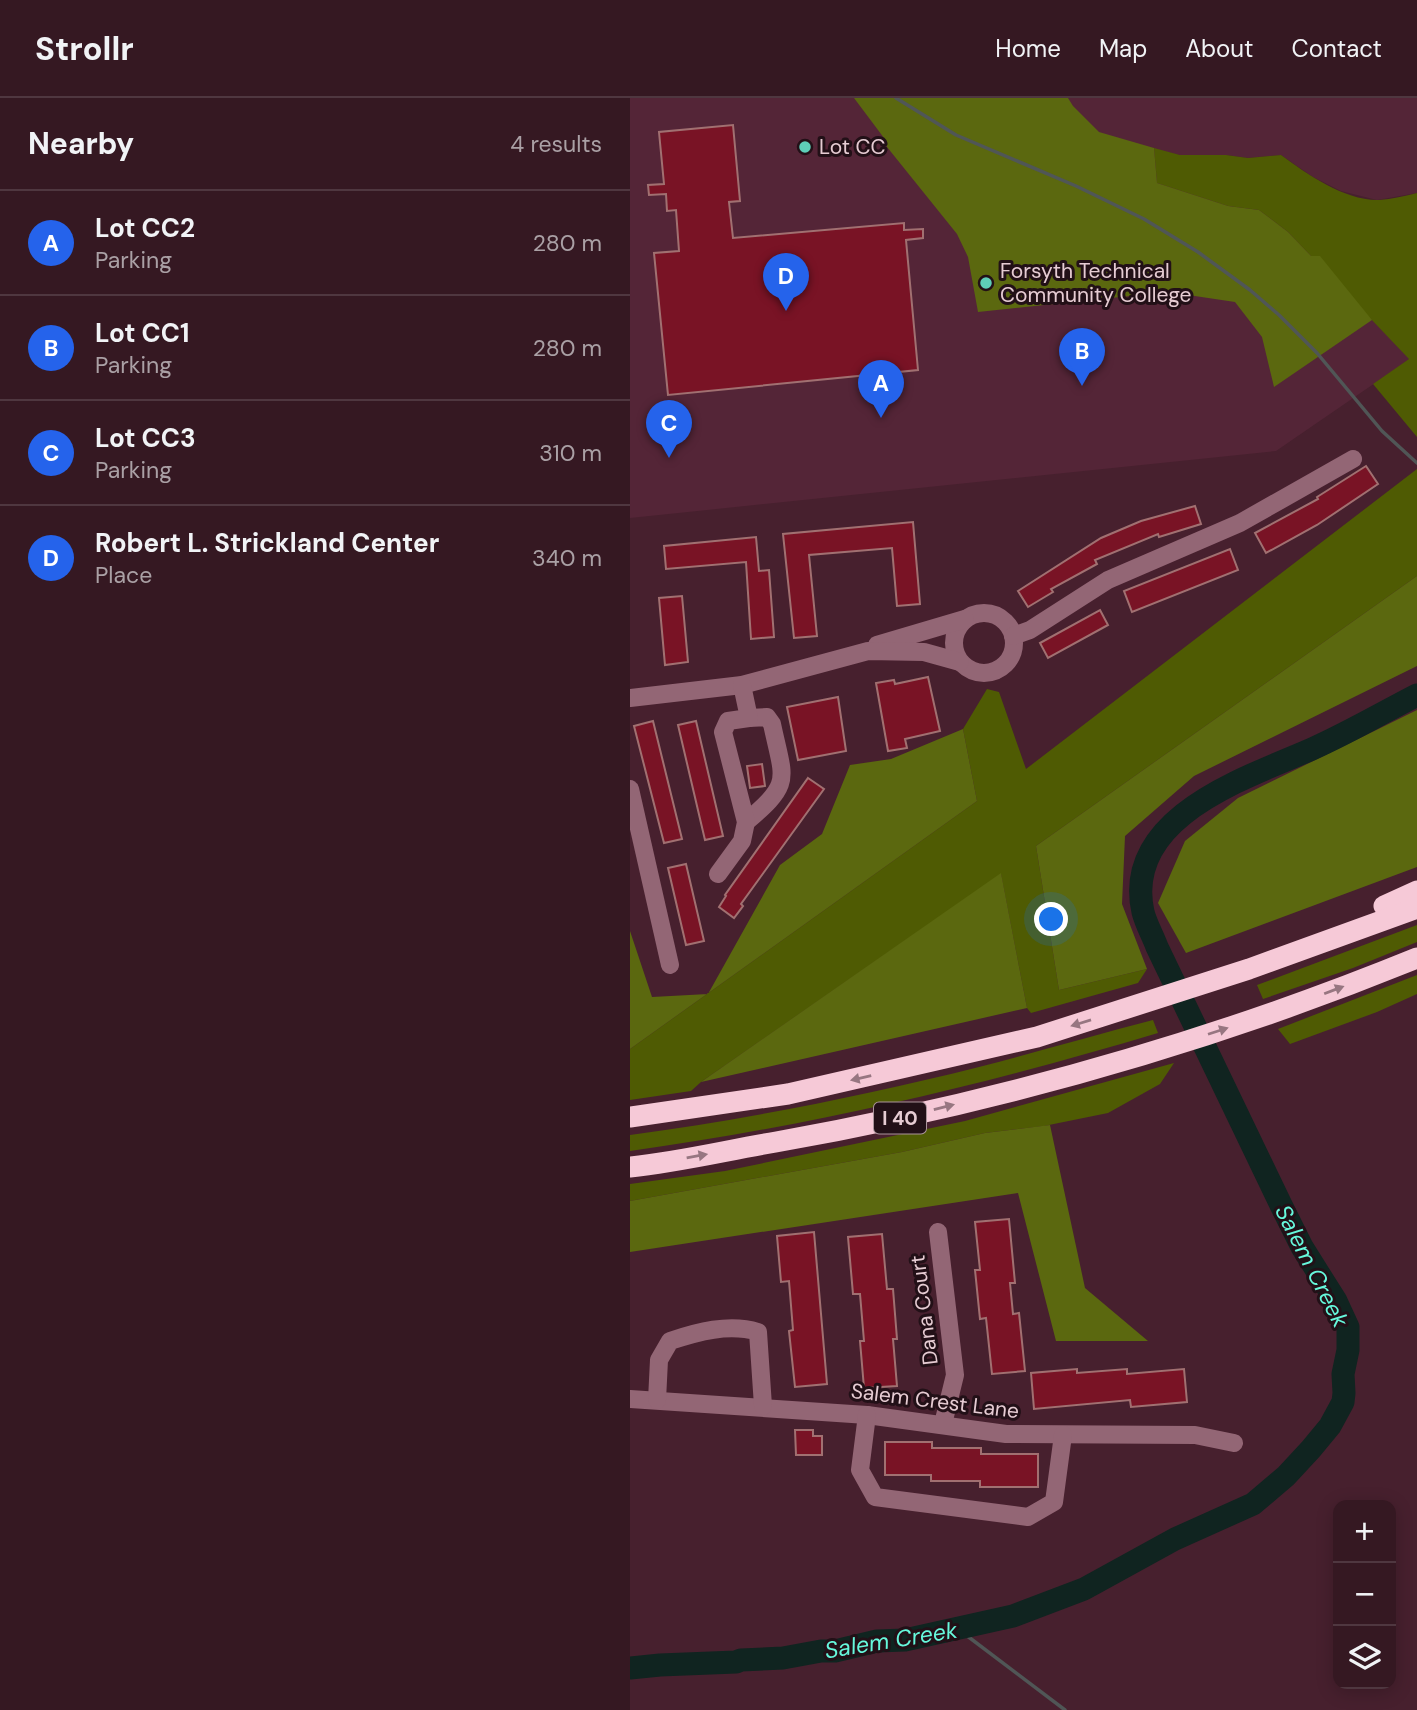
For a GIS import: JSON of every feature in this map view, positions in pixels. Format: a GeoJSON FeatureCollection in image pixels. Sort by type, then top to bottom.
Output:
{"type":"FeatureCollection","features":[{"type":"Feature","properties":{"kind":"highway"},"geometry":{"type":"LineString","coordinates":[[1249,969],[1282,946],[1417,891]]}},
{"type":"Feature","properties":{"kind":"highway","name":"I 40"},"geometry":{"type":"LineString","coordinates":[[630,1117],[788,1094],[1037,1037],[1249,969],[1417,908]]}},
{"type":"Feature","properties":{"kind":"highway","name":"I 40"},"geometry":{"type":"LineString","coordinates":[[630,1167],[871,1125],[1095,1069],[1270,1014],[1417,958]]}},
{"type":"Feature","properties":{"kind":"street"},"geometry":{"type":"LineString","coordinates":[[1013,636],[1030,630],[1108,580],[1240,523],[1353,459]]}},
{"type":"Feature","properties":{"kind":"street"},"geometry":{"type":"LineString","coordinates":[[630,698],[742,685],[868,650],[876,645],[984,613],[993,615],[1009,626],[1013,636],[1012,656],[997,670],[977,673],[960,662],[924,652],[868,650]]}},
{"type":"Feature","properties":{"kind":"street"},"geometry":{"type":"LineString","coordinates":[[960,662],[953,644],[954,635],[965,620]]}},
{"type":"Feature","properties":{"kind":"street"},"geometry":{"type":"LineString","coordinates":[[742,685],[748,718]]}},
{"type":"Feature","properties":{"kind":"street"},"geometry":{"type":"LineString","coordinates":[[718,874],[742,841],[746,822],[723,732],[728,721],[767,717],[772,724],[784,778],[779,790],[746,822]]}},
{"type":"Feature","properties":{"kind":"street"},"geometry":{"type":"LineString","coordinates":[[630,789],[670,965]]}},
{"type":"Feature","properties":{"kind":"street","name":"Dana Court"},"geometry":{"type":"LineString","coordinates":[[938,1232],[955,1375],[943,1424]]}},
{"type":"Feature","properties":{"kind":"street"},"geometry":{"type":"LineString","coordinates":[[657,1400],[659,1360],[670,1340],[698,1331],[745,1328],[758,1332],[763,1406]]}},
{"type":"Feature","properties":{"kind":"street","name":"Salem Crest Lane"},"geometry":{"type":"LineString","coordinates":[[630,1399],[867,1415],[1006,1434],[1195,1435],[1234,1443]]}},
{"type":"Feature","properties":{"kind":"street"},"geometry":{"type":"LineString","coordinates":[[867,1415],[860,1470],[875,1497],[1028,1517],[1054,1502],[1063,1435]]}},
{"type":"Feature","properties":{"kind":"shaded area","name":"Forsyth Technical Community College"},"geometry":{"type":"Polygon","coordinates":[[[630,98],[1417,98],[1417,193],[1377,200],[1341,191],[1313,177],[1281,155],[1248,158],[1180,155],[1154,149],[1228,206],[1259,210],[1320,256],[1363,310],[1410,359],[1276,451],[630,518],[630,98]]]}},
{"type":"Feature","properties":{"kind":"green space"},"geometry":{"type":"Polygon","coordinates":[[[854,98],[1068,98],[1099,132],[1154,148],[1157,183],[1228,206],[1259,210],[1288,232],[1311,256],[1320,256],[1372,320],[1274,387],[1262,337],[1235,302],[1168,292],[978,312],[968,257],[957,234],[887,147],[884,138],[854,98]]]}},
{"type":"Feature","properties":{"kind":"green space"},"geometry":{"type":"Polygon","coordinates":[[[1154,148],[1180,155],[1248,158],[1281,155],[1327,185],[1353,196],[1384,200],[1417,193],[1417,437],[1373,384],[1409,359],[1288,232],[1259,210],[1228,206],[1157,183],[1154,148]]]}},
{"type":"Feature","properties":{"kind":"green space"},"geometry":{"type":"Polygon","coordinates":[[[1417,469],[1417,576],[1036,846],[1059,990],[1147,969],[1138,983],[1031,1013],[1027,1008],[1001,874],[691,1091],[630,1100],[630,1049],[977,801],[963,729],[987,689],[999,692],[1026,769],[1417,469]]]}},
{"type":"Feature","properties":{"kind":"green space"},"geometry":{"type":"Polygon","coordinates":[[[1417,576],[1417,666],[1194,776],[1125,836],[1122,904],[1147,969],[1059,990],[1036,846],[1417,576]]]}},
{"type":"Feature","properties":{"kind":"green space"},"geometry":{"type":"Polygon","coordinates":[[[1417,710],[1417,867],[1186,953],[1158,903],[1185,841],[1238,798],[1417,710]]]}},
{"type":"Feature","properties":{"kind":"green space"},"geometry":{"type":"Polygon","coordinates":[[[963,729],[977,801],[709,993],[780,865],[822,834],[850,765],[891,759],[963,729]]]}},
{"type":"Feature","properties":{"kind":"green space"},"geometry":{"type":"Polygon","coordinates":[[[1001,873],[1027,1008],[701,1082],[1001,873]]]}},
{"type":"Feature","properties":{"kind":"green space"},"geometry":{"type":"Polygon","coordinates":[[[1417,925],[1417,942],[1353,968],[1263,999],[1257,985],[1417,925]]]}},
{"type":"Feature","properties":{"kind":"green space"},"geometry":{"type":"Polygon","coordinates":[[[630,931],[652,997],[707,994],[630,1049],[630,931]]]}},
{"type":"Feature","properties":{"kind":"green space"},"geometry":{"type":"Polygon","coordinates":[[[1417,975],[1417,994],[1377,1012],[1290,1044],[1278,1029],[1417,975]]]}},
{"type":"Feature","properties":{"kind":"green space"},"geometry":{"type":"Polygon","coordinates":[[[1153,1020],[1158,1033],[962,1087],[764,1129],[630,1151],[630,1135],[762,1114],[892,1088],[1153,1020]]]}},
{"type":"Feature","properties":{"kind":"green space"},"geometry":{"type":"Polygon","coordinates":[[[1174,1063],[1160,1084],[1108,1113],[1044,1126],[985,1133],[902,1152],[630,1201],[630,1184],[725,1171],[965,1121],[1174,1063]]]}},
{"type":"Feature","properties":{"kind":"green space"},"geometry":{"type":"Polygon","coordinates":[[[1050,1125],[1085,1288],[1148,1341],[1056,1341],[1018,1193],[630,1252],[630,1201],[902,1152],[985,1133],[1050,1125]]]}},
{"type":"Feature","properties":{"kind":"building"},"geometry":{"type":"Polygon","coordinates":[[[733,125],[740,201],[729,202],[733,238],[904,223],[904,230],[923,229],[923,238],[906,240],[918,370],[668,395],[654,253],[679,251],[676,210],[667,211],[666,194],[649,195],[648,185],[664,184],[659,132],[733,125]]]}},
{"type":"Feature","properties":{"kind":"building"},"geometry":{"type":"Polygon","coordinates":[[[1366,466],[1378,484],[1317,525],[1266,553],[1255,533],[1318,499],[1317,497],[1366,466]]]}},
{"type":"Feature","properties":{"kind":"building"},"geometry":{"type":"Polygon","coordinates":[[[1195,506],[1201,524],[1159,537],[1158,534],[1095,560],[1097,564],[1051,589],[1053,592],[1028,607],[1018,591],[1101,538],[1141,521],[1195,506]]]}},
{"type":"Feature","properties":{"kind":"building"},"geometry":{"type":"Polygon","coordinates":[[[913,522],[920,604],[897,606],[892,548],[809,555],[817,636],[794,638],[783,534],[913,522]]]}},
{"type":"Feature","properties":{"kind":"building"},"geometry":{"type":"Polygon","coordinates":[[[756,537],[759,571],[769,570],[774,637],[751,639],[746,562],[666,569],[664,546],[756,537]]]}},
{"type":"Feature","properties":{"kind":"building"},"geometry":{"type":"Polygon","coordinates":[[[1230,549],[1238,570],[1132,612],[1124,591],[1230,549]]]}},
{"type":"Feature","properties":{"kind":"building"},"geometry":{"type":"Polygon","coordinates":[[[682,596],[688,662],[665,665],[659,598],[682,596]]]}},
{"type":"Feature","properties":{"kind":"building"},"geometry":{"type":"Polygon","coordinates":[[[1100,610],[1108,625],[1048,658],[1040,643],[1100,610]]]}},
{"type":"Feature","properties":{"kind":"building"},"geometry":{"type":"Polygon","coordinates":[[[928,677],[940,731],[905,739],[907,748],[888,751],[876,683],[894,680],[895,684],[928,677]]]}},
{"type":"Feature","properties":{"kind":"building"},"geometry":{"type":"Polygon","coordinates":[[[838,697],[846,751],[798,760],[787,707],[838,697]]]}},
{"type":"Feature","properties":{"kind":"building"},"geometry":{"type":"Polygon","coordinates":[[[653,721],[682,839],[664,843],[634,726],[653,721]]]}},
{"type":"Feature","properties":{"kind":"building"},"geometry":{"type":"Polygon","coordinates":[[[696,721],[723,836],[705,840],[678,725],[696,721]]]}},
{"type":"Feature","properties":{"kind":"building"},"geometry":{"type":"Polygon","coordinates":[[[762,764],[765,786],[750,788],[747,766],[762,764]]]}},
{"type":"Feature","properties":{"kind":"building"},"geometry":{"type":"Polygon","coordinates":[[[808,778],[824,789],[741,904],[743,906],[734,918],[719,907],[725,895],[808,778]]]}},
{"type":"Feature","properties":{"kind":"building"},"geometry":{"type":"Polygon","coordinates":[[[686,864],[704,941],[686,945],[668,868],[686,864]]]}},
{"type":"Feature","properties":{"kind":"building"},"geometry":{"type":"Polygon","coordinates":[[[1009,1219],[1015,1283],[1010,1283],[1013,1314],[1019,1313],[1025,1371],[992,1374],[986,1318],[980,1319],[975,1270],[980,1270],[975,1222],[1009,1219]]]}},
{"type":"Feature","properties":{"kind":"building"},"geometry":{"type":"Polygon","coordinates":[[[814,1232],[827,1384],[795,1387],[789,1331],[793,1330],[789,1281],[781,1282],[777,1236],[814,1232]]]}},
{"type":"Feature","properties":{"kind":"building"},"geometry":{"type":"Polygon","coordinates":[[[882,1234],[887,1289],[893,1289],[897,1386],[864,1388],[860,1294],[853,1294],[848,1237],[882,1234]]]}},
{"type":"Feature","properties":{"kind":"building"},"geometry":{"type":"Polygon","coordinates":[[[1077,1369],[1077,1373],[1127,1369],[1127,1374],[1184,1369],[1187,1402],[1131,1407],[1130,1400],[1034,1409],[1031,1373],[1077,1369]]]}},
{"type":"Feature","properties":{"kind":"building"},"geometry":{"type":"Polygon","coordinates":[[[795,1430],[813,1430],[813,1436],[822,1436],[822,1455],[796,1455],[795,1430]]]}},
{"type":"Feature","properties":{"kind":"building"},"geometry":{"type":"Polygon","coordinates":[[[885,1442],[932,1442],[932,1448],[981,1448],[981,1454],[1038,1454],[1038,1487],[980,1487],[980,1481],[931,1481],[931,1475],[885,1475],[885,1442]]]}},
{"type":"Feature","properties":{"kind":"waterway"},"geometry":{"type":"LineString","coordinates":[[896,98],[956,135],[1076,186],[1144,219],[1198,252],[1279,315],[1317,353],[1382,431],[1417,463]]}},
{"type":"Feature","properties":{"kind":"waterway","name":"Salem Creek"},"geometry":{"type":"LineString","coordinates":[[630,1668],[736,1662],[835,1651],[877,1641],[905,1640],[1013,1616],[1084,1589],[1175,1539],[1253,1504],[1286,1476],[1330,1426],[1343,1402],[1348,1327],[1336,1301],[1302,1247],[1157,947],[1143,912],[1142,879],[1151,851],[1170,826],[1195,806],[1224,788],[1325,743],[1417,695]]}},
{"type":"Feature","properties":{"kind":"waterway"},"geometry":{"type":"LineString","coordinates":[[958,1629],[1065,1710]]}},
{"type":"Feature","properties":{"kind":"place","name":"Lot CC"},"geometry":{"type":"Point","coordinates":[805,147]}},
{"type":"Feature","properties":{"kind":"place","name":"Forsyth Technical Community College"},"geometry":{"type":"Point","coordinates":[986,283]}},
{"type":"Feature","properties":{"kind":"place","name":"Robert L. Strickland Center"},"geometry":{"type":"Point","coordinates":[786,311]}},
{"type":"Feature","properties":{"kind":"place","name":"Lot CC1"},"geometry":{"type":"Point","coordinates":[1082,386]}},
{"type":"Feature","properties":{"kind":"place","name":"Lot CC2"},"geometry":{"type":"Point","coordinates":[881,418]}},
{"type":"Feature","properties":{"kind":"place","name":"Lot CC3"},"geometry":{"type":"Point","coordinates":[669,458]}}]}
